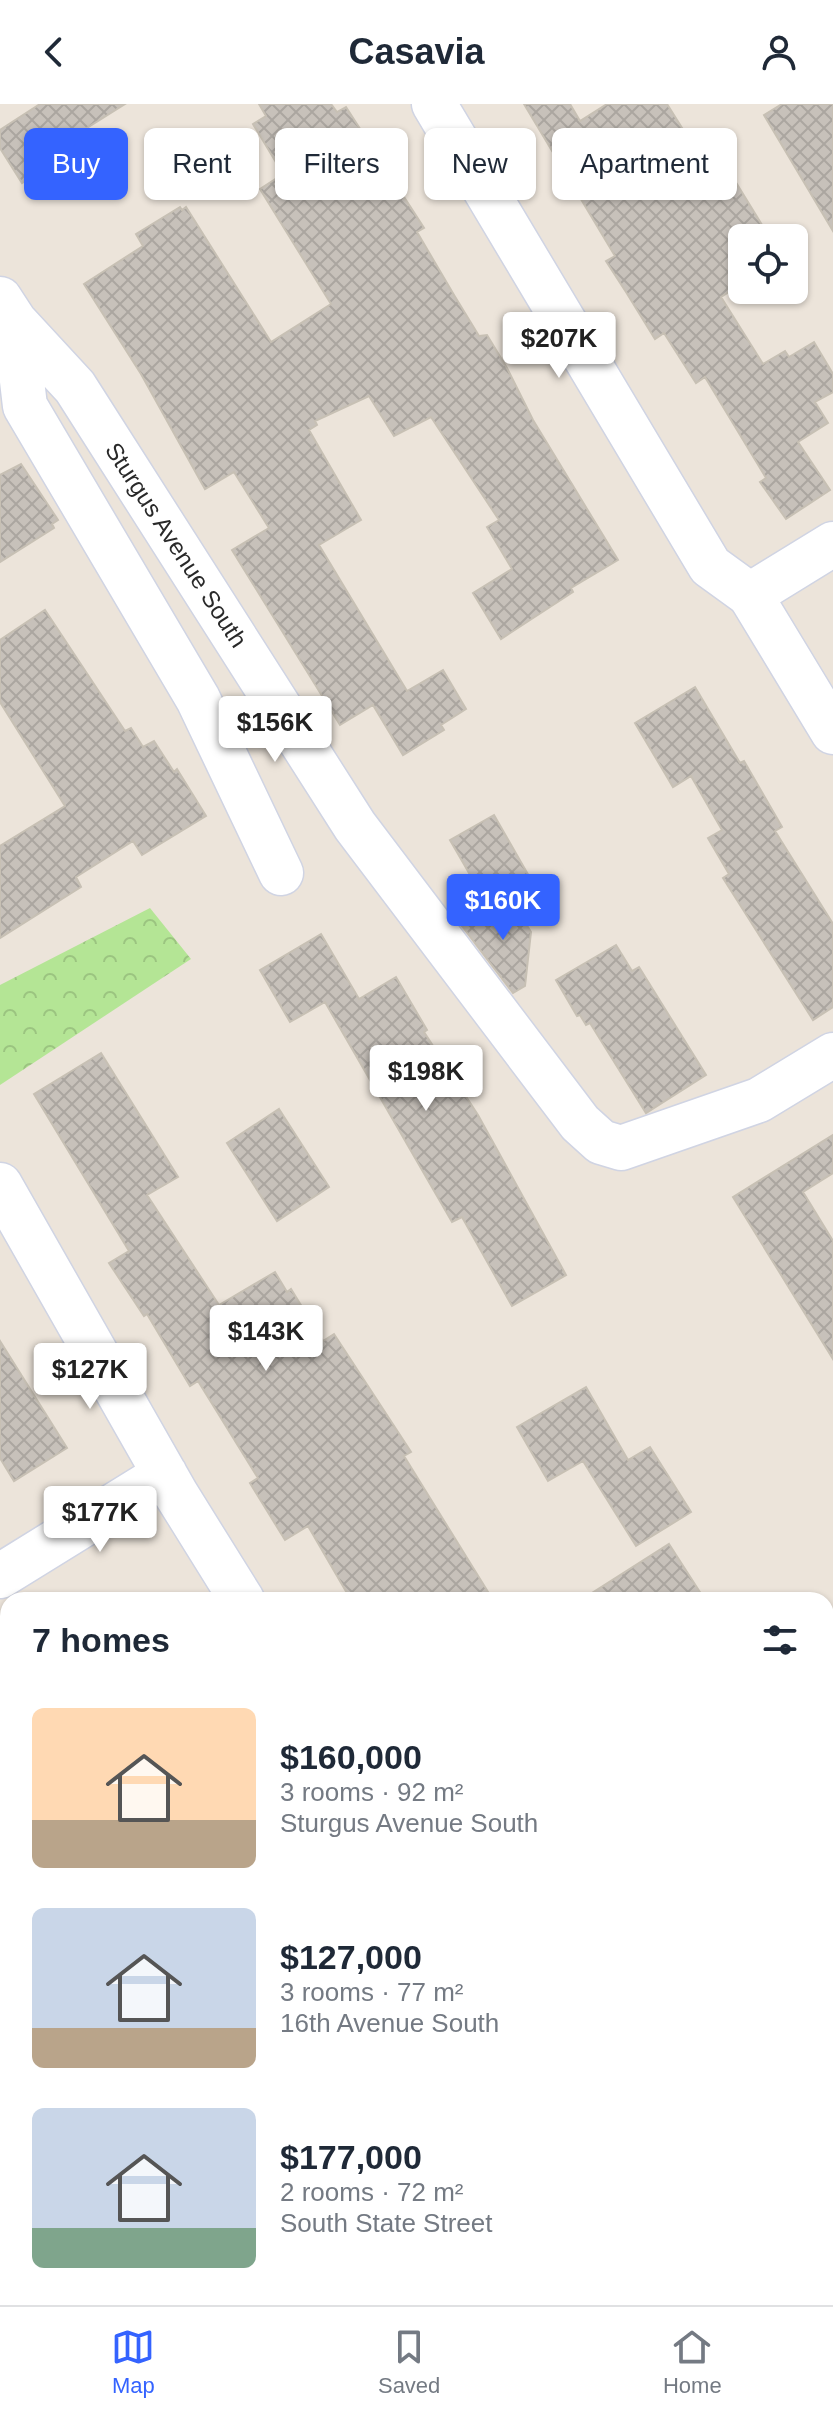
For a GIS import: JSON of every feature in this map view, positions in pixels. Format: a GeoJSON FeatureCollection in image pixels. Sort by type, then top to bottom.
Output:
{"type":"FeatureCollection","features":[{"type":"Feature","properties":{"kind":"street"},"geometry":{"type":"LineString","coordinates":[[434,104],[710,566],[750,595],[833,732]]}},
{"type":"Feature","properties":{"kind":"street","name":"Sturgus Avenue South"},"geometry":{"type":"LineString","coordinates":[[7,310],[25,406],[198,699],[281,873]]}},
{"type":"Feature","properties":{"kind":"street","name":"Sturgus Avenue South"},"geometry":{"type":"LineString","coordinates":[[7,310],[75,387],[355,826],[580,1123],[601,1142],[621,1148],[759,1100],[833,1055]]}},
{"type":"Feature","properties":{"kind":"street"},"geometry":{"type":"LineString","coordinates":[[750,595],[833,544]]}},
{"type":"Feature","properties":{"kind":"street"},"geometry":{"type":"LineString","coordinates":[[0,1185],[165,1474],[237,1592]]}},
{"type":"Feature","properties":{"kind":"street"},"geometry":{"type":"LineString","coordinates":[[0,1576],[165,1474]]}},
{"type":"Feature","properties":{"kind":"green space"},"geometry":{"type":"Polygon","coordinates":[[[150,908],[191,959],[0,1085],[0,985],[150,908]]]}},
{"type":"Feature","properties":{"kind":"building"},"geometry":{"type":"Polygon","coordinates":[[[40,104],[125,104],[87,128],[24,128],[22,183],[0,148],[0,130],[40,104]]]}},
{"type":"Feature","properties":{"kind":"building"},"geometry":{"type":"Polygon","coordinates":[[[259,104],[331,104],[337,112],[346,107],[360,128],[275,128],[275,161],[259,134],[259,128],[253,124],[266,116],[259,104]]]}},
{"type":"Feature","properties":{"kind":"building"},"geometry":{"type":"Polygon","coordinates":[[[524,104],[570,104],[580,121],[607,104],[667,104],[682,128],[552,128],[552,151],[524,104]]]}},
{"type":"Feature","properties":{"kind":"building"},"geometry":{"type":"Polygon","coordinates":[[[782,104],[833,104],[833,231],[764,115],[782,104]]]}},
{"type":"Feature","properties":{"kind":"building"},"geometry":{"type":"Polygon","coordinates":[[[275,179],[275,200],[406,200],[424,228],[417,232],[479,336],[487,335],[533,420],[618,560],[571,588],[573,592],[501,639],[473,593],[512,569],[487,527],[499,520],[431,417],[394,436],[369,396],[315,421],[317,425],[309,430],[361,520],[319,545],[407,691],[443,670],[466,709],[441,725],[444,730],[403,755],[373,705],[340,725],[232,550],[269,528],[234,472],[205,489],[141,374],[84,284],[143,246],[136,234],[180,207],[182,210],[186,207],[271,342],[331,304],[260,189],[275,179]]]}},
{"type":"Feature","properties":{"kind":"building"},"geometry":{"type":"Polygon","coordinates":[[[737,184],[761,224],[728,224],[728,293],[721,297],[763,364],[785,351],[789,357],[814,342],[833,374],[833,392],[815,402],[828,423],[798,442],[830,490],[786,519],[760,482],[766,478],[705,377],[696,383],[664,333],[655,339],[606,261],[615,256],[581,200],[737,200],[737,184]]]}},
{"type":"Feature","properties":{"kind":"building"},"geometry":{"type":"Polygon","coordinates":[[[21,464],[58,520],[52,524],[54,528],[0,562],[0,475],[21,464]]]}},
{"type":"Feature","properties":{"kind":"building"},"geometry":{"type":"Polygon","coordinates":[[[45,610],[125,731],[131,728],[143,747],[154,741],[174,772],[177,769],[206,816],[142,855],[133,841],[76,877],[81,887],[0,938],[0,846],[65,806],[0,702],[0,640],[45,610]]]}},
{"type":"Feature","properties":{"kind":"building"},"geometry":{"type":"Polygon","coordinates":[[[695,687],[740,763],[744,761],[782,827],[775,831],[833,924],[833,1007],[813,1020],[723,878],[729,874],[708,838],[722,830],[691,776],[673,787],[635,723],[695,687]]]}},
{"type":"Feature","properties":{"kind":"building"},"geometry":{"type":"Polygon","coordinates":[[[494,815],[530,878],[487,904],[450,840],[494,815]]]}},
{"type":"Feature","properties":{"kind":"building"},"geometry":{"type":"Polygon","coordinates":[[[509,897],[531,932],[525,986],[513,993],[462,926],[509,897]]]}},
{"type":"Feature","properties":{"kind":"building"},"geometry":{"type":"Polygon","coordinates":[[[321,934],[359,999],[396,977],[427,1030],[424,1032],[478,1115],[566,1275],[512,1306],[462,1217],[452,1222],[325,1002],[290,1022],[260,970],[321,934]]]}},
{"type":"Feature","properties":{"kind":"building"},"geometry":{"type":"Polygon","coordinates":[[[616,945],[632,971],[639,967],[706,1075],[646,1113],[590,1023],[586,1025],[580,1015],[577,1016],[556,980],[616,945]]]}},
{"type":"Feature","properties":{"kind":"building"},"geometry":{"type":"Polygon","coordinates":[[[101,1053],[178,1177],[147,1195],[219,1305],[275,1272],[287,1292],[291,1289],[323,1341],[334,1334],[411,1452],[404,1456],[488,1592],[346,1592],[308,1526],[285,1540],[250,1483],[258,1478],[198,1381],[190,1386],[147,1314],[144,1316],[109,1263],[129,1251],[34,1094],[101,1053]]]}},
{"type":"Feature","properties":{"kind":"building"},"geometry":{"type":"Polygon","coordinates":[[[279,1109],[329,1187],[277,1221],[227,1143],[279,1109]]]}},
{"type":"Feature","properties":{"kind":"building"},"geometry":{"type":"Polygon","coordinates":[[[833,1135],[833,1173],[803,1192],[833,1241],[833,1359],[733,1197],[833,1135]]]}},
{"type":"Feature","properties":{"kind":"building"},"geometry":{"type":"Polygon","coordinates":[[[0,1341],[67,1448],[14,1481],[0,1458],[0,1341]]]}},
{"type":"Feature","properties":{"kind":"building"},"geometry":{"type":"Polygon","coordinates":[[[586,1387],[628,1460],[650,1447],[691,1512],[636,1546],[583,1461],[548,1481],[517,1427],[586,1387]]]}},
{"type":"Feature","properties":{"kind":"building"},"geometry":{"type":"Polygon","coordinates":[[[669,1544],[700,1592],[594,1592],[669,1544]]]}}]}
